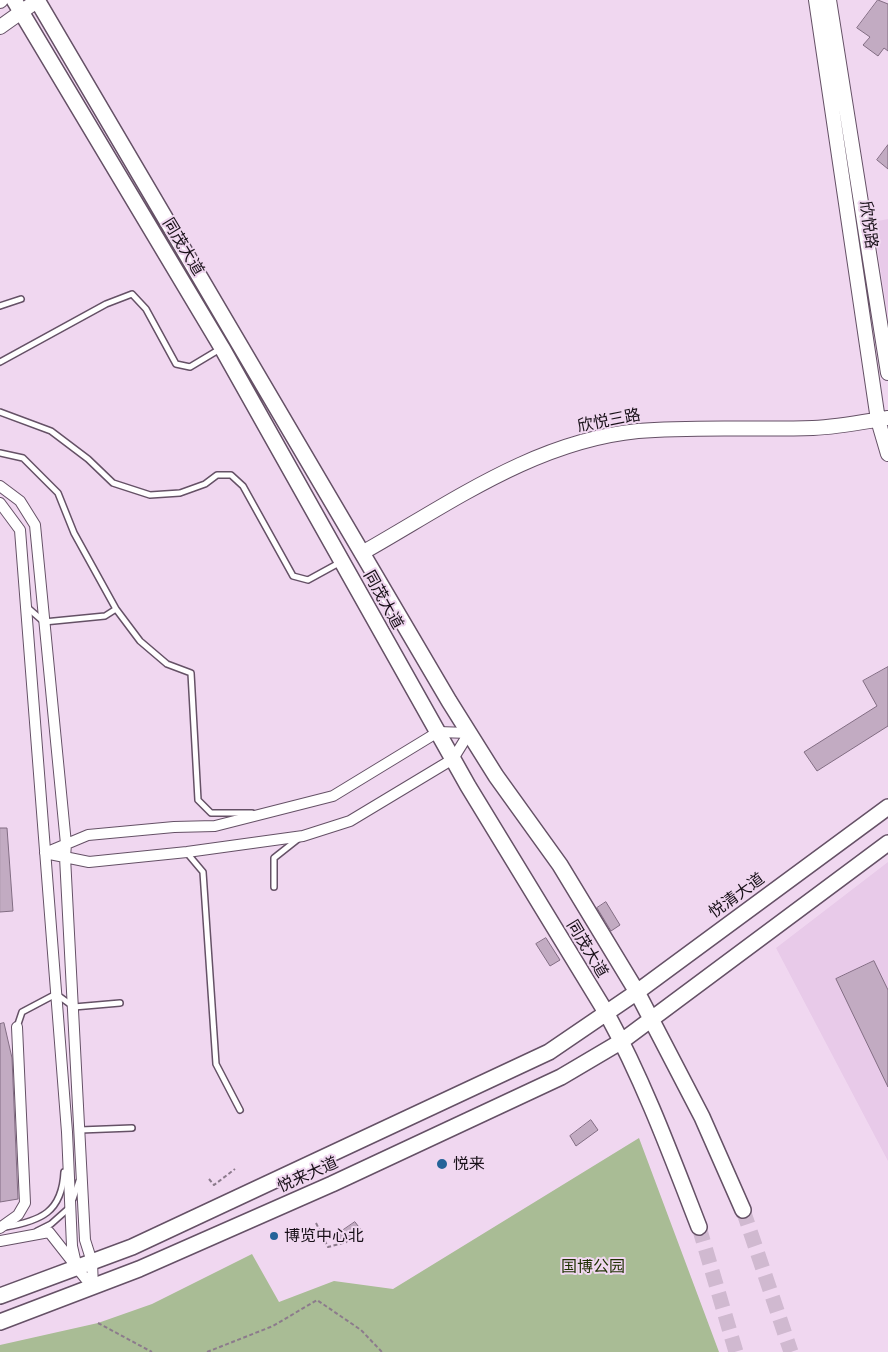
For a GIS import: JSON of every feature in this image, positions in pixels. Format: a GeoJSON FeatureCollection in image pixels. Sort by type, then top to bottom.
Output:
{"type":"FeatureCollection","features":[{"type":"Feature","properties":{"kind":"main road"},"geometry":{"type":"LineString","coordinates":[[0,26],[18,6],[37,0]]}},
{"type":"Feature","properties":{"kind":"main road","name":"同茂大道"},"geometry":{"type":"LineString","coordinates":[[37,0],[469,734],[496,776],[560,865],[637,992],[702,1117],[743,1210]]}},
{"type":"Feature","properties":{"kind":"main road","name":"欣悦路"},"geometry":{"type":"LineString","coordinates":[[816,0],[888,454]]}},
{"type":"Feature","properties":{"kind":"main road","name":"欣悦路"},"geometry":{"type":"LineString","coordinates":[[829,0],[888,374]]}},
{"type":"Feature","properties":{"kind":"main road","name":"同茂大道"},"geometry":{"type":"LineString","coordinates":[[18,6],[222,348],[453,759],[622,1041],[664,1137],[699,1227]]}},
{"type":"Feature","properties":{"kind":"main road","name":"欣悦三路"},"geometry":{"type":"LineString","coordinates":[[362,553],[476,486],[540,457],[602,438],[638,432],[814,428],[883,419]]}},
{"type":"Feature","properties":{"kind":"main road","name":"悦清大道"},"geometry":{"type":"LineString","coordinates":[[606,1014],[888,806]]}},
{"type":"Feature","properties":{"kind":"main road"},"geometry":{"type":"LineString","coordinates":[[622,1041],[888,843]]}},
{"type":"Feature","properties":{"kind":"main road","name":"悦来大道"},"geometry":{"type":"LineString","coordinates":[[0,1296],[141,1243],[549,1052],[606,1014]]}},
{"type":"Feature","properties":{"kind":"main road","name":"悦来大道"},"geometry":{"type":"LineString","coordinates":[[0,1322],[92,1288],[332,1184],[561,1077],[622,1041]]}},
{"type":"Feature","properties":{"kind":"street"},"geometry":{"type":"LineString","coordinates":[[0,486],[20,501],[35,525],[66,844],[65,857],[85,1240],[92,1262],[92,1288]]}},
{"type":"Feature","properties":{"kind":"street"},"geometry":{"type":"LineString","coordinates":[[0,502],[20,530],[67,1132],[72,1246],[77,1268]]}},
{"type":"Feature","properties":{"kind":"street"},"geometry":{"type":"LineString","coordinates":[[438,732],[469,734],[453,759],[350,821],[303,836],[187,852],[90,862],[45,853],[88,835],[174,827],[215,826],[333,796],[438,732]]}},
{"type":"Feature","properties":{"kind":"street"},"geometry":{"type":"LineString","coordinates":[[0,1228],[18,1215],[24,1203],[17,1027]]}},
{"type":"Feature","properties":{"kind":"street"},"geometry":{"type":"LineString","coordinates":[[0,1241],[49,1232],[92,1288]]}},
{"type":"Feature","properties":{"kind":"lane"},"geometry":{"type":"LineString","coordinates":[[0,362],[106,304],[132,294],[146,310],[176,364],[190,367],[222,348]]}},
{"type":"Feature","properties":{"kind":"lane"},"geometry":{"type":"LineString","coordinates":[[0,306],[21,300]]}},
{"type":"Feature","properties":{"kind":"lane"},"geometry":{"type":"LineString","coordinates":[[0,412],[51,431],[88,459],[113,483],[150,495],[180,493],[205,484],[217,475],[230,475],[243,486],[293,576],[308,580],[342,562]]}},
{"type":"Feature","properties":{"kind":"lane"},"geometry":{"type":"LineString","coordinates":[[0,453],[23,458],[58,493],[74,533],[116,609],[140,641],[167,664],[190,673],[198,800],[211,813],[272,813]]}},
{"type":"Feature","properties":{"kind":"lane"},"geometry":{"type":"LineString","coordinates":[[25,606],[44,622],[106,616],[116,609]]}},
{"type":"Feature","properties":{"kind":"lane"},"geometry":{"type":"LineString","coordinates":[[274,887],[274,858],[303,836]]}},
{"type":"Feature","properties":{"kind":"lane"},"geometry":{"type":"LineString","coordinates":[[187,852],[203,872],[216,1064],[240,1110]]}},
{"type":"Feature","properties":{"kind":"lane"},"geometry":{"type":"LineString","coordinates":[[17,1027],[22,1012],[56,994],[74,1007],[120,1003]]}},
{"type":"Feature","properties":{"kind":"lane"},"geometry":{"type":"LineString","coordinates":[[80,1130],[132,1128]]}},
{"type":"Feature","properties":{"kind":"lane"},"geometry":{"type":"LineString","coordinates":[[0,1228],[31,1222],[46,1214],[52,1206],[63,1190],[67,1132]]}},
{"type":"Feature","properties":{"kind":"lane"},"geometry":{"type":"LineString","coordinates":[[19,1239],[51,1224],[70,1207],[82,1173]]}},
{"type":"Feature","properties":{"kind":"path"},"geometry":{"type":"LineString","coordinates":[[209,1179],[214,1185],[235,1169]]}},
{"type":"Feature","properties":{"kind":"path"},"geometry":{"type":"LineString","coordinates":[[316,1223],[328,1247],[347,1242]]}},
{"type":"Feature","properties":{"kind":"path"},"geometry":{"type":"LineString","coordinates":[[207,1352],[273,1326],[317,1300],[361,1330],[382,1352]]}},
{"type":"Feature","properties":{"kind":"path"},"geometry":{"type":"LineString","coordinates":[[98,1322],[152,1352]]}},
{"type":"Feature","properties":{"kind":"shaded area"},"geometry":{"type":"Polygon","coordinates":[[[888,219],[888,316],[873,222],[888,219]]]}},
{"type":"Feature","properties":{"kind":"shaded area"},"geometry":{"type":"Polygon","coordinates":[[[888,862],[888,1161],[776,948],[888,862]]]}},
{"type":"Feature","properties":{"kind":"green space","name":"国博公园"},"geometry":{"type":"Polygon","coordinates":[[[639,1138],[719,1352],[0,1352],[0,1345],[98,1323],[152,1304],[252,1254],[279,1302],[334,1281],[393,1289],[639,1138]]]}},
{"type":"Feature","properties":{"kind":"building"},"geometry":{"type":"Polygon","coordinates":[[[878,0],[888,4],[888,51],[884,48],[878,56],[863,45],[870,37],[857,28],[878,0]]]}},
{"type":"Feature","properties":{"kind":"building"},"geometry":{"type":"Polygon","coordinates":[[[888,145],[888,169],[877,160],[888,145]]]}},
{"type":"Feature","properties":{"kind":"building"},"geometry":{"type":"Polygon","coordinates":[[[888,667],[888,726],[817,771],[804,752],[877,706],[863,681],[888,667]]]}},
{"type":"Feature","properties":{"kind":"building"},"geometry":{"type":"Polygon","coordinates":[[[0,828],[7,828],[13,911],[0,912],[0,828]]]}},
{"type":"Feature","properties":{"kind":"building"},"geometry":{"type":"Polygon","coordinates":[[[606,902],[620,925],[611,931],[597,908],[606,902]]]}},
{"type":"Feature","properties":{"kind":"building"},"geometry":{"type":"Polygon","coordinates":[[[546,938],[560,960],[550,966],[536,944],[546,938]]]}},
{"type":"Feature","properties":{"kind":"building"},"geometry":{"type":"Polygon","coordinates":[[[874,961],[888,990],[888,1087],[836,979],[874,961]]]}},
{"type":"Feature","properties":{"kind":"building"},"geometry":{"type":"Polygon","coordinates":[[[4,1023],[12,1058],[18,1199],[0,1202],[0,1024],[4,1023]]]}},
{"type":"Feature","properties":{"kind":"building"},"geometry":{"type":"Polygon","coordinates":[[[591,1120],[598,1130],[576,1146],[570,1136],[591,1120]]]}},
{"type":"Feature","properties":{"kind":"building"},"geometry":{"type":"Polygon","coordinates":[[[355,1222],[362,1231],[347,1242],[333,1237],[355,1222]]]}},
{"type":"Feature","properties":{"kind":"tunnel"},"geometry":{"type":"LineString","coordinates":[[743,1210],[791,1352]]}},
{"type":"Feature","properties":{"kind":"tunnel"},"geometry":{"type":"LineString","coordinates":[[699,1227],[736,1352]]}},
{"type":"Feature","properties":{"kind":"place","name":"悦来"},"geometry":{"type":"Point","coordinates":[442,1164]}},
{"type":"Feature","properties":{"kind":"place","name":"博览中心北"},"geometry":{"type":"Point","coordinates":[274,1236]}}]}
